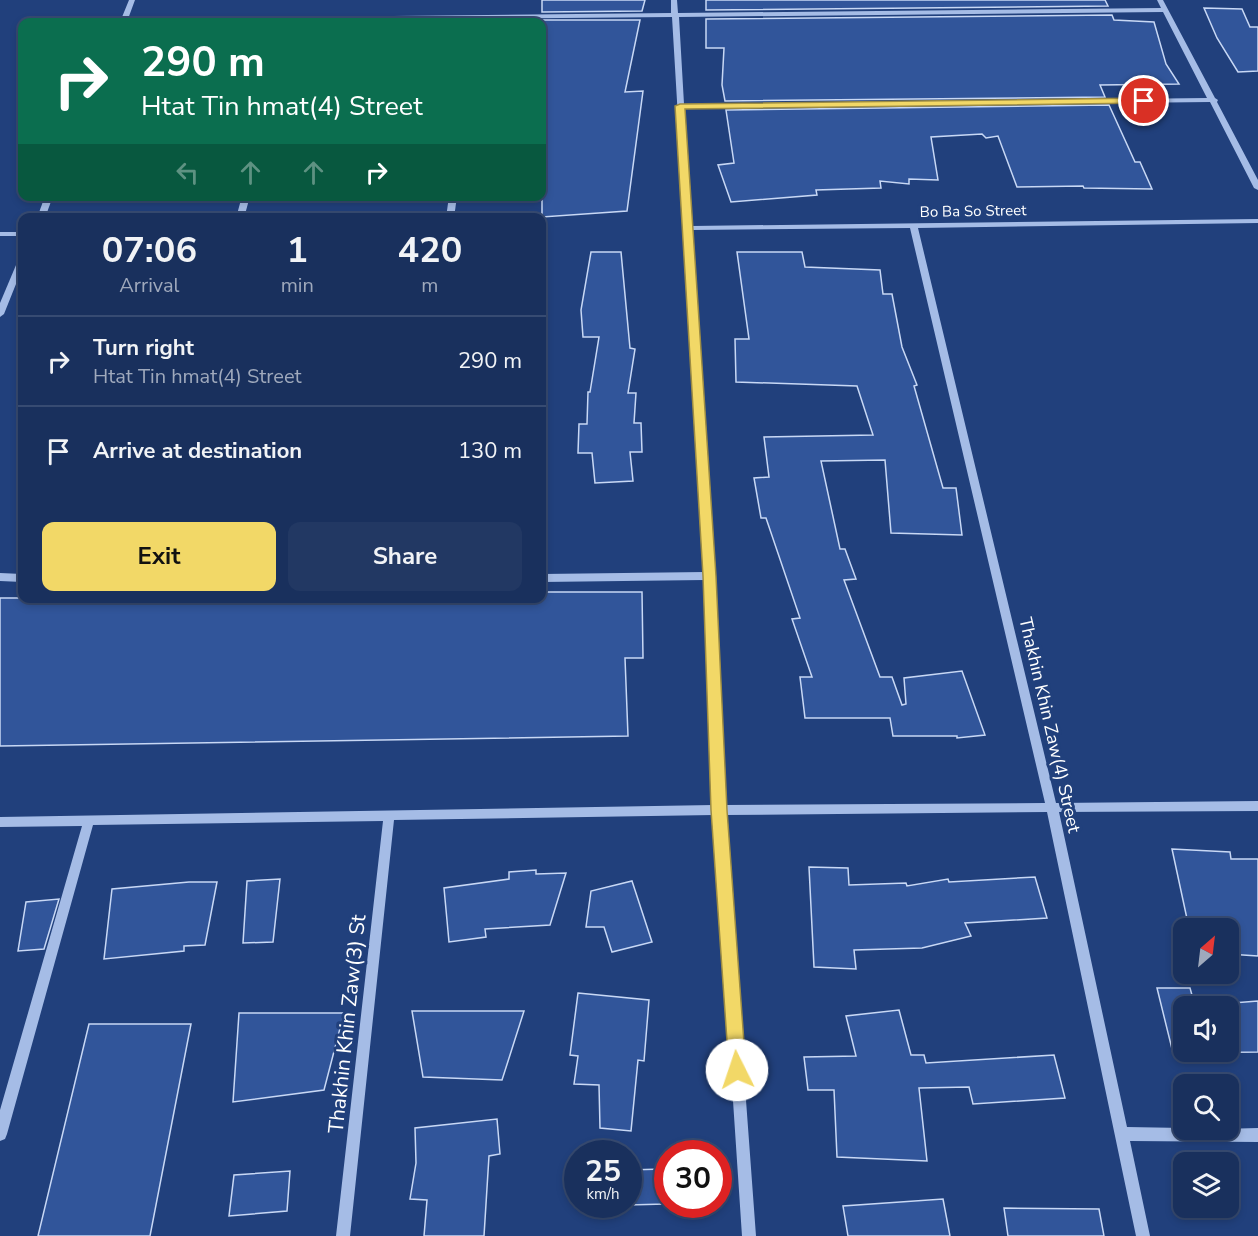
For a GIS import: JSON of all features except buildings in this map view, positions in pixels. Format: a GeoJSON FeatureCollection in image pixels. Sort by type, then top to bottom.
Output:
{"type":"FeatureCollection","features":[{"type":"Feature","properties":{"kind":"street"},"geometry":{"type":"LineString","coordinates":[[125,18],[132,0]]}},
{"type":"Feature","properties":{"kind":"street"},"geometry":{"type":"LineString","coordinates":[[674,0],[710,576],[719,810],[749,1236]]}},
{"type":"Feature","properties":{"kind":"street"},"geometry":{"type":"LineString","coordinates":[[1160,0],[1258,188]]}},
{"type":"Feature","properties":{"kind":"street"},"geometry":{"type":"LineString","coordinates":[[540,18],[674,14],[1166,10]]}},
{"type":"Feature","properties":{"kind":"street"},"geometry":{"type":"LineString","coordinates":[[680,106],[1214,100]]}},
{"type":"Feature","properties":{"kind":"street","name":"Bo Ba So Street"},"geometry":{"type":"LineString","coordinates":[[688,228],[1258,221]]}},
{"type":"Feature","properties":{"kind":"street","name":"Thakhin Khin Zaw(4) Street"},"geometry":{"type":"LineString","coordinates":[[913,225],[1052,809],[1143,1236]]}},
{"type":"Feature","properties":{"kind":"street"},"geometry":{"type":"LineString","coordinates":[[0,234],[18,234]]}},
{"type":"Feature","properties":{"kind":"street"},"geometry":{"type":"LineString","coordinates":[[0,314],[18,270]]}},
{"type":"Feature","properties":{"kind":"street"},"geometry":{"type":"LineString","coordinates":[[546,578],[710,576]]}},
{"type":"Feature","properties":{"kind":"street"},"geometry":{"type":"LineString","coordinates":[[0,577],[18,578]]}},
{"type":"Feature","properties":{"kind":"street"},"geometry":{"type":"LineString","coordinates":[[0,822],[719,810],[1258,806]]}},
{"type":"Feature","properties":{"kind":"street","name":"Thakhin Khin Zaw(3) St"},"geometry":{"type":"LineString","coordinates":[[344,1236],[389,817]]}},
{"type":"Feature","properties":{"kind":"street"},"geometry":{"type":"LineString","coordinates":[[0,1134],[89,820]]}},
{"type":"Feature","properties":{"kind":"street"},"geometry":{"type":"LineString","coordinates":[[1122,1134],[1258,1135]]}},
{"type":"Feature","properties":{"kind":"route"},"geometry":{"type":"LineString","coordinates":[[737,1070],[719,810],[710,576],[680,106],[1144,101]]}}]}
